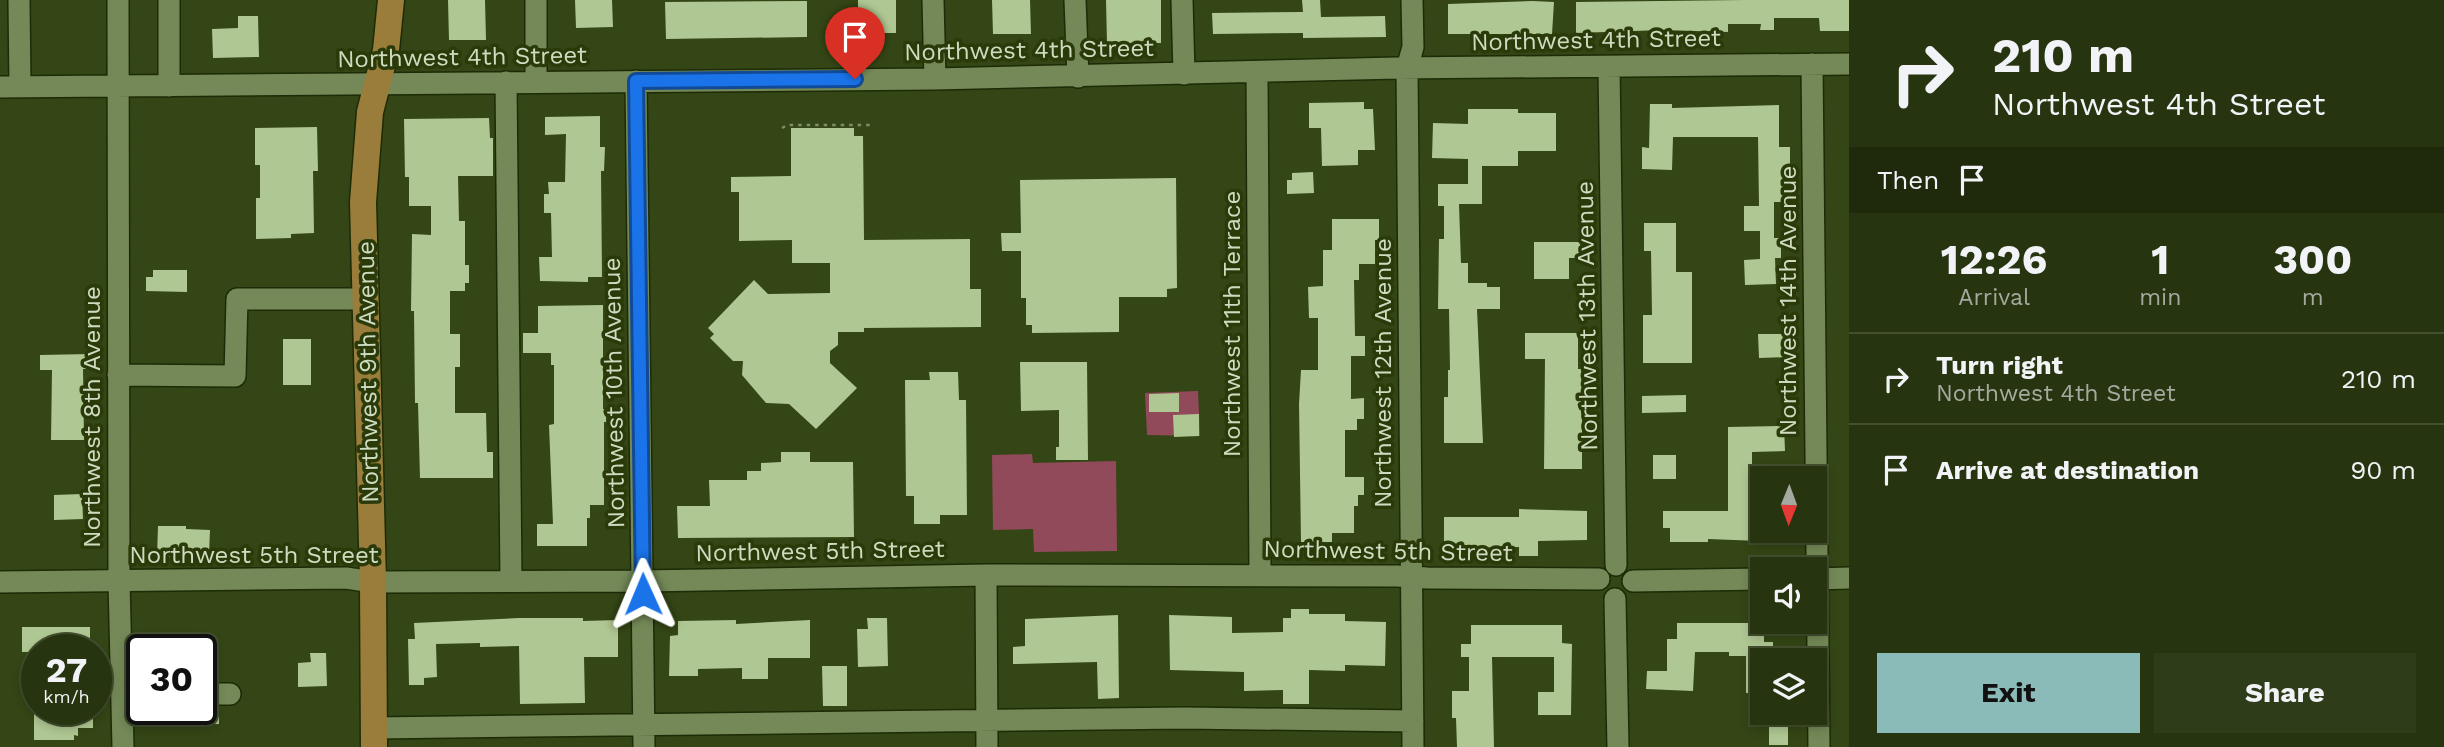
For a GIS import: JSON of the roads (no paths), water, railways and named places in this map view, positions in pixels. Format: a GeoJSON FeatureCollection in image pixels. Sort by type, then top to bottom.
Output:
{"type":"FeatureCollection","features":[{"type":"Feature","properties":{"kind":"main road","name":"Northwest 9th Avenue"},"geometry":{"type":"LineString","coordinates":[[374,737],[373,582],[363,202],[370,112],[386,50],[391,0]]}},
{"type":"Feature","properties":{"kind":"street"},"geometry":{"type":"LineString","coordinates":[[10,87],[19,0]]}},
{"type":"Feature","properties":{"kind":"street","name":"Northwest 8th Avenue"},"geometry":{"type":"LineString","coordinates":[[118,0],[119,581],[126,642]]}},
{"type":"Feature","properties":{"kind":"street"},"geometry":{"type":"LineString","coordinates":[[169,0],[169,86]]}},
{"type":"Feature","properties":{"kind":"street"},"geometry":{"type":"LineString","coordinates":[[536,0],[536,81]]}},
{"type":"Feature","properties":{"kind":"street"},"geometry":{"type":"LineString","coordinates":[[933,0],[935,79]]}},
{"type":"Feature","properties":{"kind":"street"},"geometry":{"type":"LineString","coordinates":[[1075,0],[1078,77]]}},
{"type":"Feature","properties":{"kind":"street"},"geometry":{"type":"LineString","coordinates":[[1182,0],[1184,74]]}},
{"type":"Feature","properties":{"kind":"street","name":"Northwest 12th Avenue"},"geometry":{"type":"LineString","coordinates":[[1412,0],[1413,47],[1407,68],[1413,747]]}},
{"type":"Feature","properties":{"kind":"street","name":"Northwest 14th Avenue"},"geometry":{"type":"LineString","coordinates":[[1812,64],[1816,557]]}},
{"type":"Feature","properties":{"kind":"street","name":"Northwest 4th Street"},"geometry":{"type":"LineString","coordinates":[[10,87],[935,79],[1407,68],[1849,64]]}},
{"type":"Feature","properties":{"kind":"street","name":"Northwest 13th Avenue"},"geometry":{"type":"LineString","coordinates":[[1609,67],[1616,565]]}},
{"type":"Feature","properties":{"kind":"street","name":"Northwest 11th Terrace"},"geometry":{"type":"LineString","coordinates":[[1257,72],[1260,575]]}},
{"type":"Feature","properties":{"kind":"street","name":"Northwest 10th Avenue"},"geometry":{"type":"LineString","coordinates":[[636,81],[644,747]]}},
{"type":"Feature","properties":{"kind":"street"},"geometry":{"type":"LineString","coordinates":[[506,82],[511,581]]}},
{"type":"Feature","properties":{"kind":"street"},"geometry":{"type":"LineString","coordinates":[[118,375],[236,376],[237,299],[367,299]]}},
{"type":"Feature","properties":{"kind":"street"},"geometry":{"type":"LineString","coordinates":[[1616,565],[1626,568],[1633,587],[1626,596],[1615,599],[1605,595],[1599,579],[1604,571],[1616,565]]}},
{"type":"Feature","properties":{"kind":"street"},"geometry":{"type":"LineString","coordinates":[[986,575],[987,747]]}},
{"type":"Feature","properties":{"kind":"street","name":"Northwest 5th Street"},"geometry":{"type":"LineString","coordinates":[[0,582],[346,578],[373,582],[643,581],[986,575],[1599,579]]}},
{"type":"Feature","properties":{"kind":"street"},"geometry":{"type":"LineString","coordinates":[[1827,579],[1849,578]]}},
{"type":"Feature","properties":{"kind":"street"},"geometry":{"type":"LineString","coordinates":[[1633,581],[1750,579]]}},
{"type":"Feature","properties":{"kind":"street"},"geometry":{"type":"LineString","coordinates":[[1615,599],[1618,747]]}},
{"type":"Feature","properties":{"kind":"street","name":"Northwest 14th Avenue"},"geometry":{"type":"LineString","coordinates":[[1817,634],[1819,747]]}},
{"type":"Feature","properties":{"kind":"street"},"geometry":{"type":"LineString","coordinates":[[217,694],[230,694]]}},
{"type":"Feature","properties":{"kind":"street"},"geometry":{"type":"LineString","coordinates":[[374,737],[644,724],[1185,718],[1413,721]]}},
{"type":"Feature","properties":{"kind":"street","name":"Northwest 8th Avenue"},"geometry":{"type":"LineString","coordinates":[[123,747],[127,725]]}}]}
